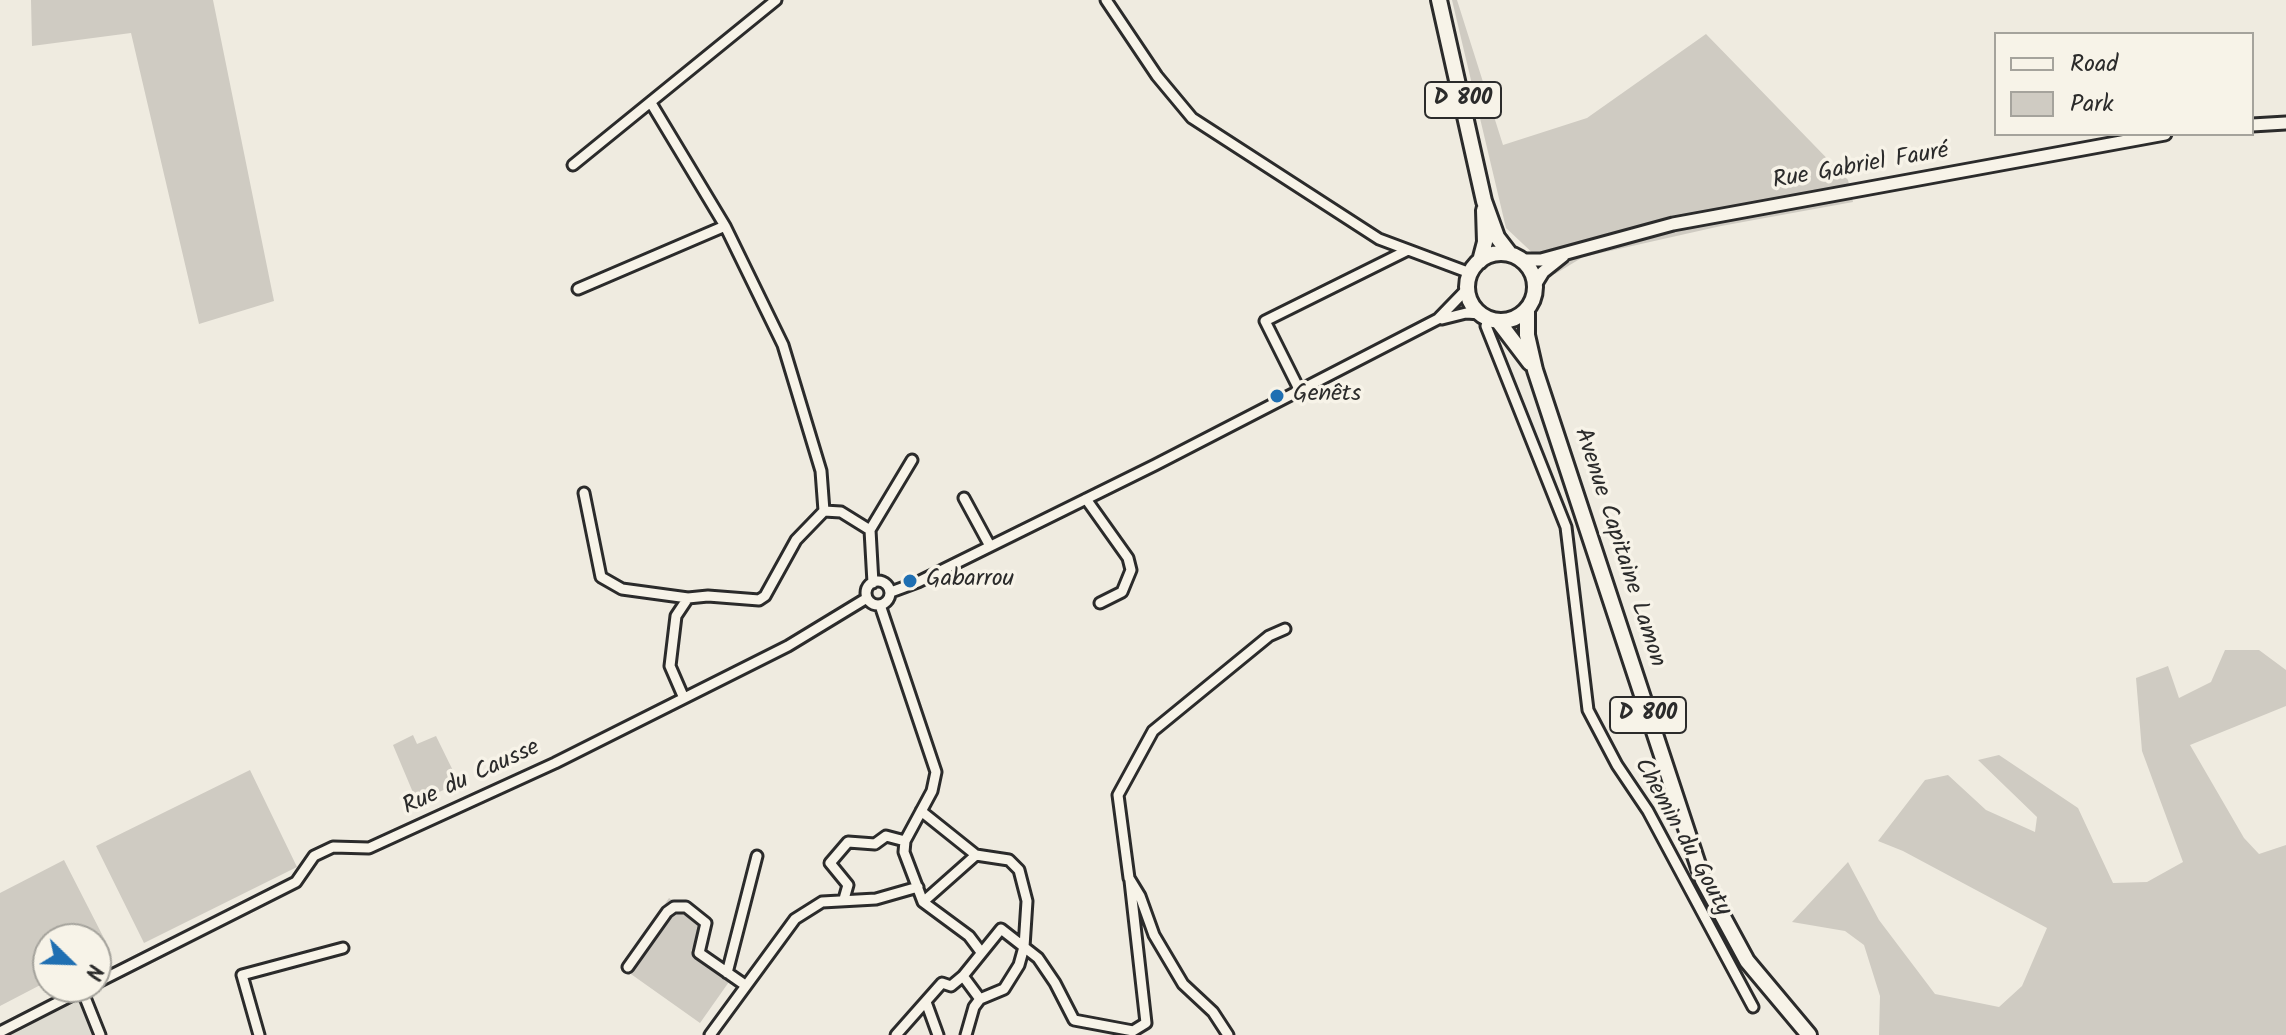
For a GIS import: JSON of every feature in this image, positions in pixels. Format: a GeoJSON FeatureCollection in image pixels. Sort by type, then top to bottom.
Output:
{"type":"FeatureCollection","features":[{"type":"Feature","properties":{"kind":"main road","name":"D 800"},"geometry":{"type":"LineString","coordinates":[[1439,0],[1484,201],[1497,237],[1516,257]]}},
{"type":"Feature","properties":{"kind":"main road","name":"D 800"},"geometry":{"type":"LineString","coordinates":[[1475,267],[1485,242],[1484,201]]}},
{"type":"Feature","properties":{"kind":"main road"},"geometry":{"type":"LineString","coordinates":[[1489,256],[1516,257],[1535,285],[1527,309],[1509,320],[1489,318],[1469,298],[1467,289],[1475,267],[1489,256]]}},
{"type":"Feature","properties":{"kind":"main road","name":"Avenue Capitaine Lamon"},"geometry":{"type":"LineString","coordinates":[[1527,309],[1527,335],[1535,370],[1703,880],[1757,977],[1809,1035]]}},
{"type":"Feature","properties":{"kind":"main road","name":"Avenue Capitaine Lamon"},"geometry":{"type":"LineString","coordinates":[[1489,318],[1535,370]]}},
{"type":"Feature","properties":{"kind":"street"},"geometry":{"type":"LineString","coordinates":[[573,165],[776,0]]}},
{"type":"Feature","properties":{"kind":"street"},"geometry":{"type":"LineString","coordinates":[[1106,0],[1157,76],[1192,118],[1379,239],[1406,251],[1475,267]]}},
{"type":"Feature","properties":{"kind":"street"},"geometry":{"type":"LineString","coordinates":[[584,493],[601,577],[622,589],[688,598],[708,596],[759,600],[765,596],[796,540],[824,511],[821,471],[783,345],[725,226],[651,103]]}},
{"type":"Feature","properties":{"kind":"street"},"geometry":{"type":"LineString","coordinates":[[2254,125],[2286,123]]}},
{"type":"Feature","properties":{"kind":"street","name":"Rue Gabriel Fauré"},"geometry":{"type":"LineString","coordinates":[[1516,257],[1536,261],[1621,235],[1673,224],[2154,136]]}},
{"type":"Feature","properties":{"kind":"street"},"geometry":{"type":"LineString","coordinates":[[578,289],[725,226]]}},
{"type":"Feature","properties":{"kind":"street"},"geometry":{"type":"LineString","coordinates":[[1300,391],[1265,321],[1406,251]]}},
{"type":"Feature","properties":{"kind":"street","name":"Rue Gabriel Fauré"},"geometry":{"type":"LineString","coordinates":[[1535,285],[1543,272],[1567,253]]}},
{"type":"Feature","properties":{"kind":"street"},"geometry":{"type":"LineString","coordinates":[[880,605],[887,602],[891,592],[1086,499],[1438,319],[1459,301],[1467,289]]}},
{"type":"Feature","properties":{"kind":"street"},"geometry":{"type":"LineString","coordinates":[[1438,319],[1466,313],[1489,318]]}},
{"type":"Feature","properties":{"kind":"street","name":"Chemin du Gouty"},"geometry":{"type":"LineString","coordinates":[[1489,318],[1486,326],[1566,527],[1588,710],[1617,765],[1648,811],[1753,1007]]}},
{"type":"Feature","properties":{"kind":"street"},"geometry":{"type":"LineString","coordinates":[[912,460],[870,530],[873,583],[866,591],[867,598],[880,605],[936,772],[932,791],[905,841],[904,852],[923,902],[969,936],[981,952]]}},
{"type":"Feature","properties":{"kind":"street"},"geometry":{"type":"LineString","coordinates":[[964,498],[990,546]]}},
{"type":"Feature","properties":{"kind":"street"},"geometry":{"type":"LineString","coordinates":[[1086,499],[1128,558],[1131,570],[1122,592],[1100,603]]}},
{"type":"Feature","properties":{"kind":"street"},"geometry":{"type":"LineString","coordinates":[[824,511],[841,512],[870,530]]}},
{"type":"Feature","properties":{"kind":"street"},"geometry":{"type":"LineString","coordinates":[[873,583],[884,583],[891,592]]}},
{"type":"Feature","properties":{"kind":"street"},"geometry":{"type":"LineString","coordinates":[[683,696],[670,666],[676,616],[688,598]]}},
{"type":"Feature","properties":{"kind":"street","name":"Rue du Causse"},"geometry":{"type":"LineString","coordinates":[[112,975],[296,882],[314,856],[333,847],[369,848],[390,840],[555,763],[683,696],[788,646],[867,598]]}},
{"type":"Feature","properties":{"kind":"street"},"geometry":{"type":"LineString","coordinates":[[896,1035],[942,983],[951,986],[963,976],[1001,929],[1038,958],[1074,1020],[1133,1031],[1146,1023],[1118,795],[1153,731],[1269,636],[1285,629]]}},
{"type":"Feature","properties":{"kind":"street"},"geometry":{"type":"LineString","coordinates":[[921,811],[976,855],[1009,860],[1019,870],[1027,901],[1024,947],[1019,965],[1004,989],[980,999],[966,1035]]}},
{"type":"Feature","properties":{"kind":"street"},"geometry":{"type":"LineString","coordinates":[[844,899],[848,885],[830,863],[848,842],[875,844],[886,836],[905,841]]}},
{"type":"Feature","properties":{"kind":"street"},"geometry":{"type":"LineString","coordinates":[[923,902],[976,855]]}},
{"type":"Feature","properties":{"kind":"street"},"geometry":{"type":"LineString","coordinates":[[727,973],[757,856]]}},
{"type":"Feature","properties":{"kind":"street"},"geometry":{"type":"LineString","coordinates":[[1129,878],[1140,896],[1162,951],[1183,984],[1213,1012],[1228,1035]]}},
{"type":"Feature","properties":{"kind":"street"},"geometry":{"type":"LineString","coordinates":[[710,1035],[795,919],[822,902],[876,899],[918,887]]}},
{"type":"Feature","properties":{"kind":"street"},"geometry":{"type":"LineString","coordinates":[[628,967],[667,912],[674,907],[686,907],[706,923],[699,953],[745,985]]}},
{"type":"Feature","properties":{"kind":"street"},"geometry":{"type":"LineString","coordinates":[[259,1035],[242,975],[343,948]]}},
{"type":"Feature","properties":{"kind":"street"},"geometry":{"type":"LineString","coordinates":[[963,976],[980,999]]}},
{"type":"Feature","properties":{"kind":"street"},"geometry":{"type":"LineString","coordinates":[[926,1002],[938,1035]]}},
{"type":"Feature","properties":{"kind":"street"},"geometry":{"type":"LineString","coordinates":[[0,1032],[56,1003]]}},
{"type":"Feature","properties":{"kind":"street"},"geometry":{"type":"LineString","coordinates":[[90,1003],[100,1035]]}},
{"type":"Feature","properties":{"kind":"shaded area"},"geometry":{"type":"Polygon","coordinates":[[[54,1003],[81,1003],[93,1035],[0,1035],[0,1026],[54,1003]]]}},
{"type":"Feature","properties":{"kind":"green space"},"geometry":{"type":"Polygon","coordinates":[[[31,0],[213,0],[274,301],[199,324],[131,33],[32,46],[31,0]]]}},
{"type":"Feature","properties":{"kind":"green space"},"geometry":{"type":"Polygon","coordinates":[[[1452,0],[1457,0],[1503,145],[1587,118],[1706,34],[1848,180],[1853,202],[1721,226],[1583,257],[1555,274],[1506,228],[1452,0]]]}},
{"type":"Feature","properties":{"kind":"green space"},"geometry":{"type":"Polygon","coordinates":[[[2225,650],[2259,650],[2286,670],[2286,706],[2190,745],[2244,838],[2259,854],[2286,845],[2286,1035],[1879,1035],[1880,996],[1864,945],[1845,931],[1792,922],[1848,862],[1879,920],[1935,994],[1999,1007],[2022,986],[2047,928],[1903,851],[1878,841],[1925,780],[1948,775],[1986,810],[2035,832],[2037,817],[1978,760],[1999,755],[2078,808],[2113,883],[2147,882],[2183,862],[2142,751],[2136,678],[2168,666],[2179,698],[2211,682],[2225,650]]]}},
{"type":"Feature","properties":{"kind":"green space"},"geometry":{"type":"Polygon","coordinates":[[[413,735],[417,744],[436,736],[459,783],[417,802],[393,745],[413,735]]]}},
{"type":"Feature","properties":{"kind":"green space"},"geometry":{"type":"Polygon","coordinates":[[[250,770],[297,867],[144,943],[96,846],[250,770]]]}},
{"type":"Feature","properties":{"kind":"green space"},"geometry":{"type":"Polygon","coordinates":[[[64,860],[96,923],[32,923],[32,989],[0,1006],[0,893],[64,860]]]}},
{"type":"Feature","properties":{"kind":"green space"},"geometry":{"type":"Polygon","coordinates":[[[669,898],[703,922],[691,951],[731,979],[700,1023],[621,967],[669,898]]]}},
{"type":"Feature","properties":{"kind":"place","name":"Genêts"},"geometry":{"type":"Point","coordinates":[1277,396]}},
{"type":"Feature","properties":{"kind":"place","name":"Gabarrou"},"geometry":{"type":"Point","coordinates":[910,581]}}]}
